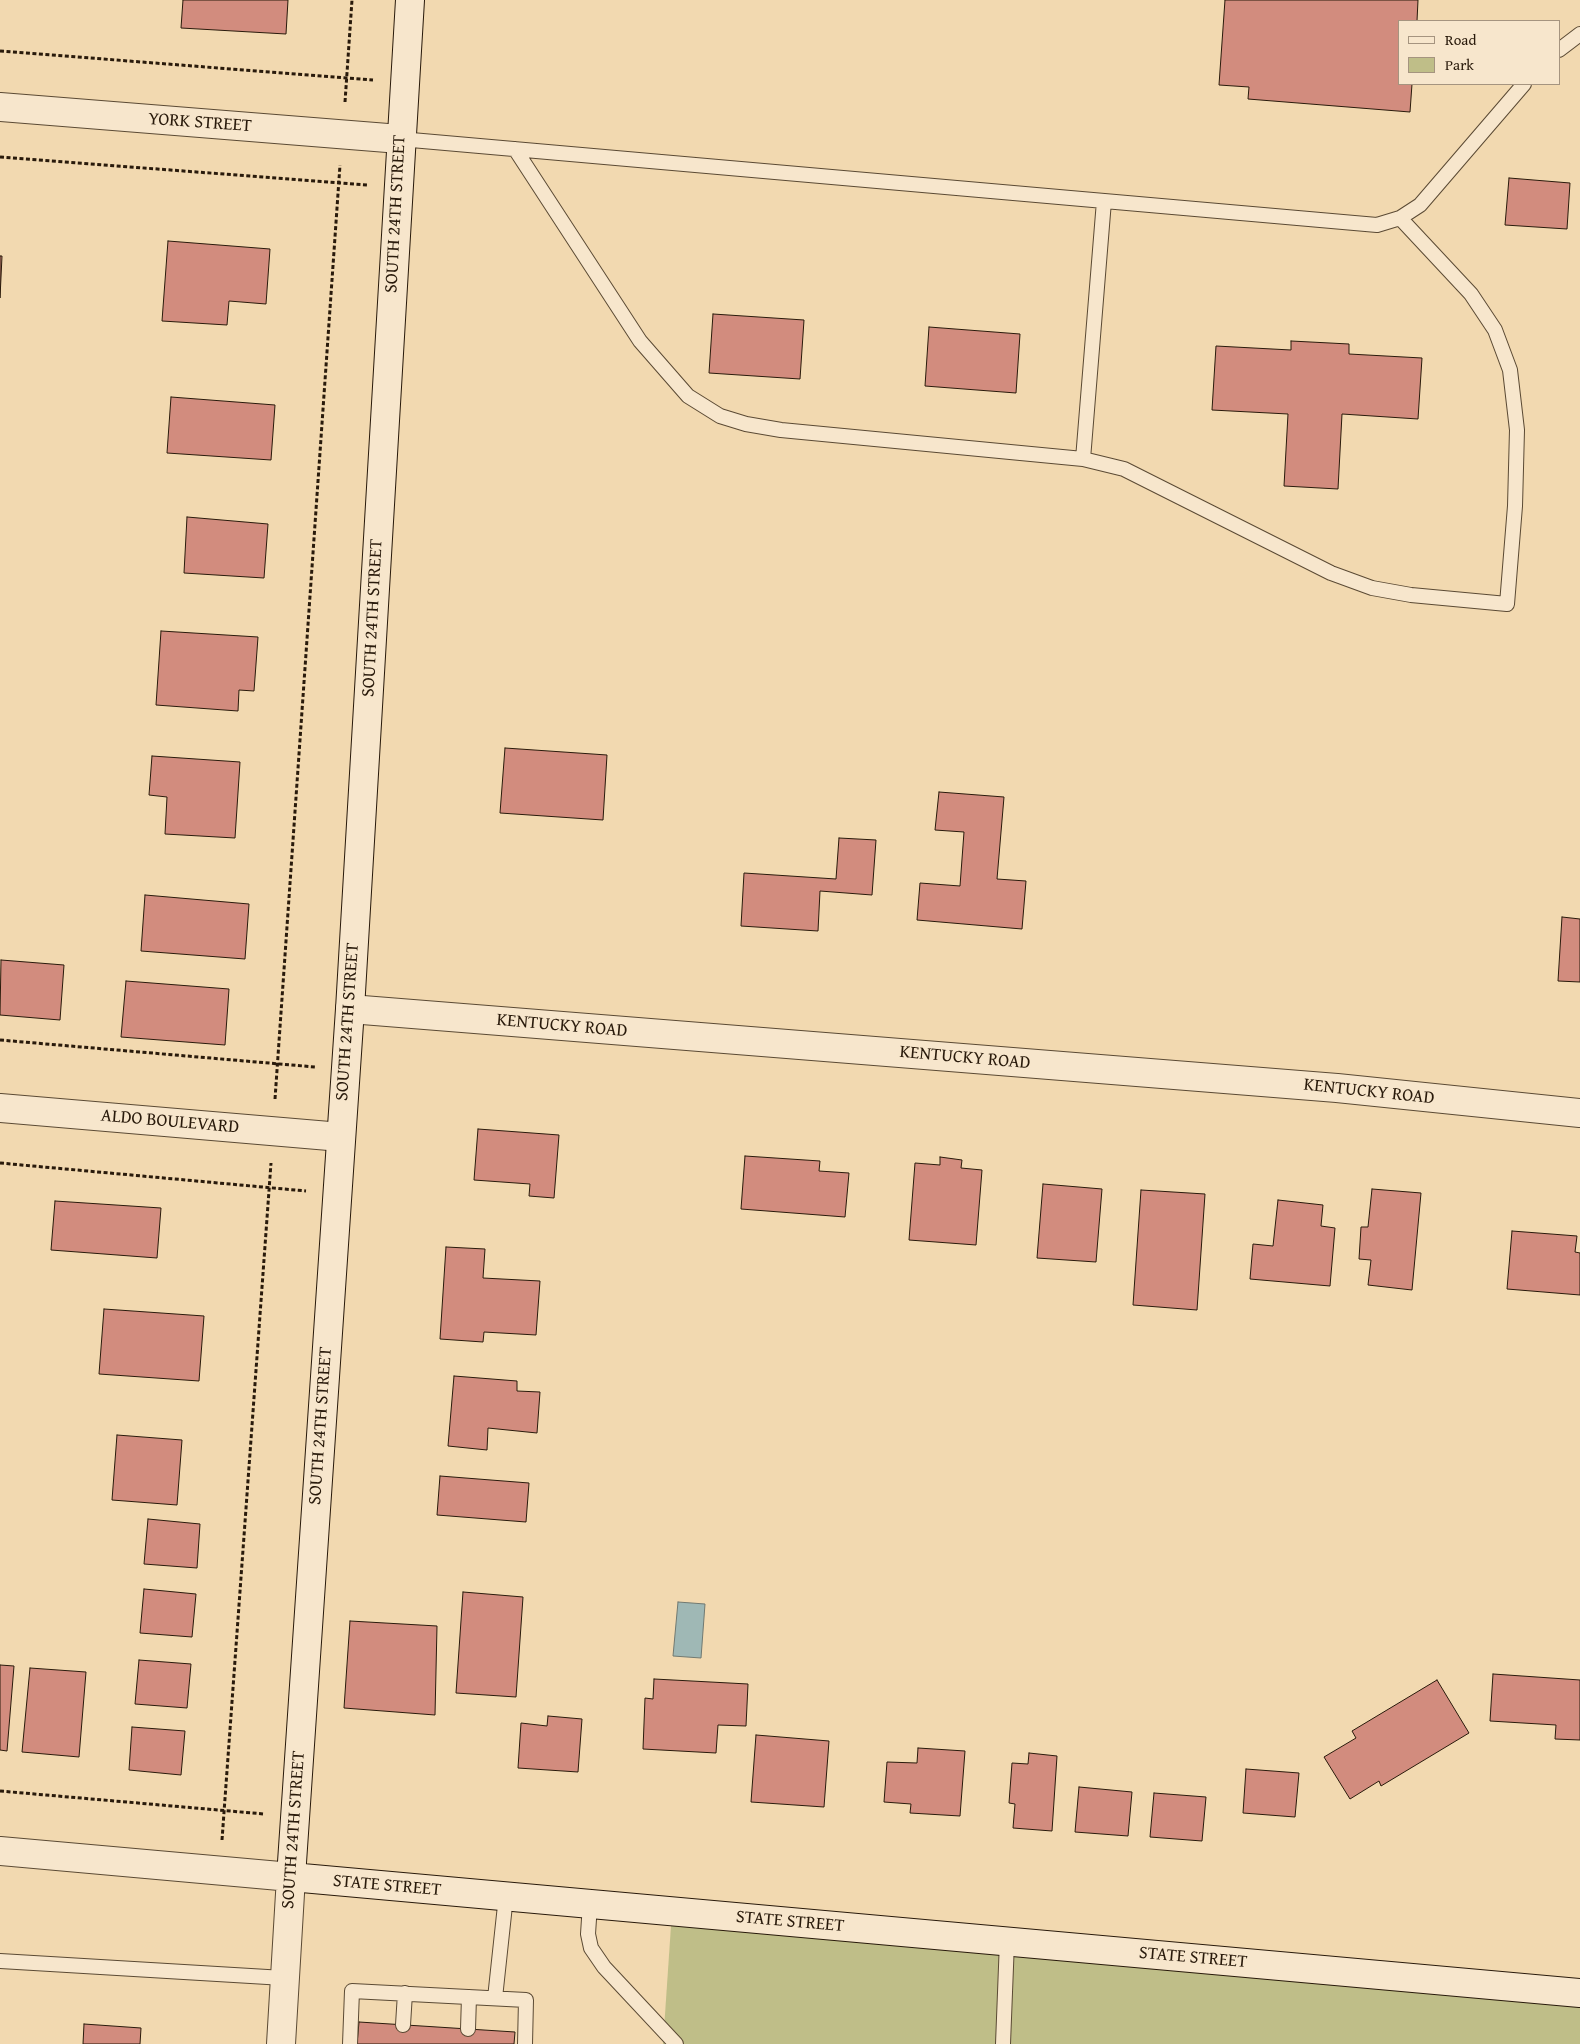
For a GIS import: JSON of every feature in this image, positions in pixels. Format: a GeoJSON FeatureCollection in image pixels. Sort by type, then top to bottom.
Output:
{"type":"FeatureCollection","features":[{"type":"Feature","properties":{"kind":"main road","name":"SOUTH 24TH STREET"},"geometry":{"type":"LineString","coordinates":[[281,2044],[294,1817],[350,1009],[400,138],[410,0]]}},
{"type":"Feature","properties":{"kind":"main road","name":"YORK STREET"},"geometry":{"type":"LineString","coordinates":[[0,107],[400,138]]}},
{"type":"Feature","properties":{"kind":"main road","name":"KENTUCKY ROAD"},"geometry":{"type":"LineString","coordinates":[[350,1009],[1337,1088],[1580,1113]]}},
{"type":"Feature","properties":{"kind":"main road","name":"ALDO BOULEVARD"},"geometry":{"type":"LineString","coordinates":[[0,1108],[341,1137]]}},
{"type":"Feature","properties":{"kind":"main road","name":"STATE STREET"},"geometry":{"type":"LineString","coordinates":[[0,1851],[1580,1994]]}},
{"type":"Feature","properties":{"kind":"lane"},"geometry":{"type":"LineString","coordinates":[[1560,49],[1580,34]]}},
{"type":"Feature","properties":{"kind":"lane"},"geometry":{"type":"LineString","coordinates":[[400,138],[1377,225],[1400,218],[1420,205],[1523,85]]}},
{"type":"Feature","properties":{"kind":"lane"},"geometry":{"type":"LineString","coordinates":[[514,149],[640,341],[688,396],[720,416],[746,424],[781,430],[1083,459],[1124,469],[1331,573],[1372,588],[1411,595],[1507,604],[1515,506],[1517,430],[1510,370],[1495,330],[1471,294],[1400,218]]}},
{"type":"Feature","properties":{"kind":"lane"},"geometry":{"type":"LineString","coordinates":[[1083,459],[1104,201]]}},
{"type":"Feature","properties":{"kind":"lane"},"geometry":{"type":"LineString","coordinates":[[495,1998],[506,1896]]}},
{"type":"Feature","properties":{"kind":"lane"},"geometry":{"type":"LineString","coordinates":[[590,1904],[588,1934],[591,1948],[604,1967],[676,2044]]}},
{"type":"Feature","properties":{"kind":"lane"},"geometry":{"type":"LineString","coordinates":[[1003,2044],[1007,1942]]}},
{"type":"Feature","properties":{"kind":"lane"},"geometry":{"type":"LineString","coordinates":[[0,1961],[284,1978]]}},
{"type":"Feature","properties":{"kind":"lane"},"geometry":{"type":"LineString","coordinates":[[350,2044],[352,1991],[526,2000],[525,2044]]}},
{"type":"Feature","properties":{"kind":"lane"},"geometry":{"type":"LineString","coordinates":[[403,2025],[405,1993]]}},
{"type":"Feature","properties":{"kind":"lane"},"geometry":{"type":"LineString","coordinates":[[468,2029],[469,1997]]}},
{"type":"Feature","properties":{"kind":"path"},"geometry":{"type":"LineString","coordinates":[[224,1811],[352,0]]}},
{"type":"Feature","properties":{"kind":"path"},"geometry":{"type":"LineString","coordinates":[[0,51],[404,82]]}},
{"type":"Feature","properties":{"kind":"path"},"geometry":{"type":"LineString","coordinates":[[0,157],[398,188]]}},
{"type":"Feature","properties":{"kind":"path"},"geometry":{"type":"LineString","coordinates":[[0,1040],[346,1070]]}},
{"type":"Feature","properties":{"kind":"path"},"geometry":{"type":"LineString","coordinates":[[0,1163],[337,1193]]}},
{"type":"Feature","properties":{"kind":"path"},"geometry":{"type":"LineString","coordinates":[[0,1791],[294,1817]]}},
{"type":"Feature","properties":{"kind":"green space"},"geometry":{"type":"Polygon","coordinates":[[[672,1911],[1580,1993],[1580,2044],[663,2044],[672,1911]]]}},
{"type":"Feature","properties":{"kind":"water"},"geometry":{"type":"Polygon","coordinates":[[[678,1602],[705,1604],[701,1658],[673,1656],[678,1602]]]}},
{"type":"Feature","properties":{"kind":"building"},"geometry":{"type":"Polygon","coordinates":[[[183,0],[288,0],[286,34],[181,28],[183,0]]]}},
{"type":"Feature","properties":{"kind":"building"},"geometry":{"type":"Polygon","coordinates":[[[1225,0],[1418,0],[1417,20],[1398,20],[1398,85],[1412,85],[1410,112],[1248,99],[1249,87],[1219,85],[1225,0]]]}},
{"type":"Feature","properties":{"kind":"building"},"geometry":{"type":"Polygon","coordinates":[[[1509,178],[1570,183],[1567,229],[1505,225],[1509,178]]]}},
{"type":"Feature","properties":{"kind":"building"},"geometry":{"type":"Polygon","coordinates":[[[168,241],[270,249],[266,304],[229,301],[227,325],[162,321],[168,241]]]}},
{"type":"Feature","properties":{"kind":"building"},"geometry":{"type":"Polygon","coordinates":[[[0,256],[2,256],[0,298],[0,256]]]}},
{"type":"Feature","properties":{"kind":"building"},"geometry":{"type":"Polygon","coordinates":[[[713,314],[804,320],[800,379],[709,373],[713,314]]]}},
{"type":"Feature","properties":{"kind":"building"},"geometry":{"type":"Polygon","coordinates":[[[929,327],[1020,334],[1016,393],[925,386],[929,327]]]}},
{"type":"Feature","properties":{"kind":"building"},"geometry":{"type":"Polygon","coordinates":[[[1291,341],[1349,344],[1349,354],[1422,358],[1418,419],[1342,414],[1338,489],[1284,486],[1288,414],[1212,410],[1216,346],[1291,350],[1291,341]]]}},
{"type":"Feature","properties":{"kind":"building"},"geometry":{"type":"Polygon","coordinates":[[[171,397],[275,405],[271,460],[167,453],[171,397]]]}},
{"type":"Feature","properties":{"kind":"building"},"geometry":{"type":"Polygon","coordinates":[[[187,517],[268,524],[264,578],[184,573],[187,517]]]}},
{"type":"Feature","properties":{"kind":"building"},"geometry":{"type":"Polygon","coordinates":[[[161,631],[258,637],[254,691],[239,690],[238,711],[156,705],[161,631]]]}},
{"type":"Feature","properties":{"kind":"building"},"geometry":{"type":"Polygon","coordinates":[[[505,748],[607,755],[603,820],[500,813],[505,748]]]}},
{"type":"Feature","properties":{"kind":"building"},"geometry":{"type":"Polygon","coordinates":[[[152,756],[240,762],[235,838],[165,834],[167,797],[149,795],[152,756]]]}},
{"type":"Feature","properties":{"kind":"building"},"geometry":{"type":"Polygon","coordinates":[[[939,792],[1004,797],[997,879],[1026,881],[1022,929],[917,920],[920,883],[960,886],[964,832],[935,830],[939,792]]]}},
{"type":"Feature","properties":{"kind":"building"},"geometry":{"type":"Polygon","coordinates":[[[839,838],[876,840],[872,895],[820,891],[818,931],[741,926],[744,873],[836,879],[839,838]]]}},
{"type":"Feature","properties":{"kind":"building"},"geometry":{"type":"Polygon","coordinates":[[[145,895],[249,904],[245,959],[141,951],[145,895]]]}},
{"type":"Feature","properties":{"kind":"building"},"geometry":{"type":"Polygon","coordinates":[[[1562,917],[1580,919],[1580,982],[1558,981],[1562,917]]]}},
{"type":"Feature","properties":{"kind":"building"},"geometry":{"type":"Polygon","coordinates":[[[1,960],[64,965],[60,1020],[0,1015],[1,960]]]}},
{"type":"Feature","properties":{"kind":"building"},"geometry":{"type":"Polygon","coordinates":[[[126,981],[229,989],[225,1045],[121,1037],[126,981]]]}},
{"type":"Feature","properties":{"kind":"building"},"geometry":{"type":"Polygon","coordinates":[[[478,1129],[559,1135],[554,1198],[529,1196],[530,1184],[474,1180],[478,1129]]]}},
{"type":"Feature","properties":{"kind":"building"},"geometry":{"type":"Polygon","coordinates":[[[745,1156],[820,1161],[819,1171],[849,1173],[845,1217],[741,1209],[745,1156]]]}},
{"type":"Feature","properties":{"kind":"building"},"geometry":{"type":"Polygon","coordinates":[[[940,1157],[962,1160],[961,1168],[982,1170],[976,1245],[909,1240],[915,1163],[940,1165],[940,1157]]]}},
{"type":"Feature","properties":{"kind":"building"},"geometry":{"type":"Polygon","coordinates":[[[1043,1184],[1102,1189],[1096,1262],[1037,1258],[1043,1184]]]}},
{"type":"Feature","properties":{"kind":"building"},"geometry":{"type":"Polygon","coordinates":[[[1372,1189],[1421,1193],[1412,1290],[1368,1285],[1371,1260],[1359,1259],[1361,1227],[1368,1227],[1372,1189]]]}},
{"type":"Feature","properties":{"kind":"building"},"geometry":{"type":"Polygon","coordinates":[[[1141,1190],[1205,1194],[1197,1310],[1133,1305],[1141,1190]]]}},
{"type":"Feature","properties":{"kind":"building"},"geometry":{"type":"Polygon","coordinates":[[[1278,1200],[1323,1205],[1321,1226],[1335,1228],[1330,1286],[1250,1279],[1253,1244],[1273,1246],[1278,1200]]]}},
{"type":"Feature","properties":{"kind":"building"},"geometry":{"type":"Polygon","coordinates":[[[55,1201],[161,1208],[157,1258],[51,1250],[55,1201]]]}},
{"type":"Feature","properties":{"kind":"building"},"geometry":{"type":"Polygon","coordinates":[[[1512,1231],[1577,1236],[1575,1252],[1580,1253],[1580,1295],[1507,1289],[1512,1231]]]}},
{"type":"Feature","properties":{"kind":"building"},"geometry":{"type":"Polygon","coordinates":[[[446,1247],[485,1249],[483,1278],[540,1281],[536,1335],[484,1332],[483,1342],[440,1339],[446,1247]]]}},
{"type":"Feature","properties":{"kind":"building"},"geometry":{"type":"Polygon","coordinates":[[[104,1309],[204,1316],[199,1381],[99,1374],[104,1309]]]}},
{"type":"Feature","properties":{"kind":"building"},"geometry":{"type":"Polygon","coordinates":[[[454,1376],[517,1381],[517,1391],[540,1392],[537,1433],[488,1428],[487,1450],[448,1446],[454,1376]]]}},
{"type":"Feature","properties":{"kind":"building"},"geometry":{"type":"Polygon","coordinates":[[[117,1435],[182,1440],[177,1505],[112,1500],[117,1435]]]}},
{"type":"Feature","properties":{"kind":"building"},"geometry":{"type":"Polygon","coordinates":[[[440,1476],[529,1483],[526,1522],[437,1515],[440,1476]]]}},
{"type":"Feature","properties":{"kind":"building"},"geometry":{"type":"Polygon","coordinates":[[[148,1519],[200,1524],[197,1568],[144,1564],[148,1519]]]}},
{"type":"Feature","properties":{"kind":"building"},"geometry":{"type":"Polygon","coordinates":[[[144,1589],[196,1594],[192,1637],[140,1633],[144,1589]]]}},
{"type":"Feature","properties":{"kind":"building"},"geometry":{"type":"Polygon","coordinates":[[[463,1592],[523,1597],[516,1697],[456,1693],[463,1592]]]}},
{"type":"Feature","properties":{"kind":"building"},"geometry":{"type":"Polygon","coordinates":[[[350,1621],[437,1626],[435,1715],[344,1708],[350,1621]]]}},
{"type":"Feature","properties":{"kind":"building"},"geometry":{"type":"Polygon","coordinates":[[[139,1660],[191,1664],[187,1708],[135,1704],[139,1660]]]}},
{"type":"Feature","properties":{"kind":"building"},"geometry":{"type":"Polygon","coordinates":[[[0,1665],[14,1666],[7,1751],[0,1750],[0,1665]]]}},
{"type":"Feature","properties":{"kind":"building"},"geometry":{"type":"Polygon","coordinates":[[[30,1668],[86,1672],[79,1757],[22,1752],[30,1668]]]}},
{"type":"Feature","properties":{"kind":"building"},"geometry":{"type":"Polygon","coordinates":[[[1493,1674],[1580,1680],[1580,1740],[1555,1739],[1556,1725],[1490,1721],[1493,1674]]]}},
{"type":"Feature","properties":{"kind":"building"},"geometry":{"type":"Polygon","coordinates":[[[654,1679],[748,1684],[746,1726],[718,1725],[716,1753],[643,1749],[645,1698],[653,1699],[654,1679]]]}},
{"type":"Feature","properties":{"kind":"building"},"geometry":{"type":"Polygon","coordinates":[[[1437,1680],[1469,1733],[1381,1786],[1379,1781],[1350,1799],[1324,1757],[1356,1738],[1352,1731],[1437,1680]]]}},
{"type":"Feature","properties":{"kind":"building"},"geometry":{"type":"Polygon","coordinates":[[[548,1716],[582,1719],[578,1772],[518,1768],[521,1723],[547,1726],[548,1716]]]}},
{"type":"Feature","properties":{"kind":"building"},"geometry":{"type":"Polygon","coordinates":[[[132,1727],[185,1731],[181,1775],[129,1770],[132,1727]]]}},
{"type":"Feature","properties":{"kind":"building"},"geometry":{"type":"Polygon","coordinates":[[[756,1735],[829,1741],[824,1807],[751,1802],[756,1735]]]}},
{"type":"Feature","properties":{"kind":"building"},"geometry":{"type":"Polygon","coordinates":[[[918,1748],[965,1751],[960,1816],[910,1813],[911,1804],[884,1802],[887,1762],[917,1763],[918,1748]]]}},
{"type":"Feature","properties":{"kind":"building"},"geometry":{"type":"Polygon","coordinates":[[[1029,1753],[1057,1756],[1052,1831],[1013,1828],[1015,1804],[1009,1803],[1012,1763],[1028,1764],[1029,1753]]]}},
{"type":"Feature","properties":{"kind":"building"},"geometry":{"type":"Polygon","coordinates":[[[1246,1769],[1299,1773],[1295,1817],[1243,1813],[1246,1769]]]}},
{"type":"Feature","properties":{"kind":"building"},"geometry":{"type":"Polygon","coordinates":[[[1079,1787],[1132,1792],[1128,1836],[1075,1832],[1079,1787]]]}},
{"type":"Feature","properties":{"kind":"building"},"geometry":{"type":"Polygon","coordinates":[[[1154,1793],[1206,1797],[1202,1841],[1150,1837],[1154,1793]]]}},
{"type":"Feature","properties":{"kind":"building"},"geometry":{"type":"Polygon","coordinates":[[[359,2022],[515,2032],[514,2044],[357,2044],[359,2022]]]}},
{"type":"Feature","properties":{"kind":"building"},"geometry":{"type":"Polygon","coordinates":[[[84,2024],[141,2028],[140,2044],[83,2044],[84,2024]]]}}]}
